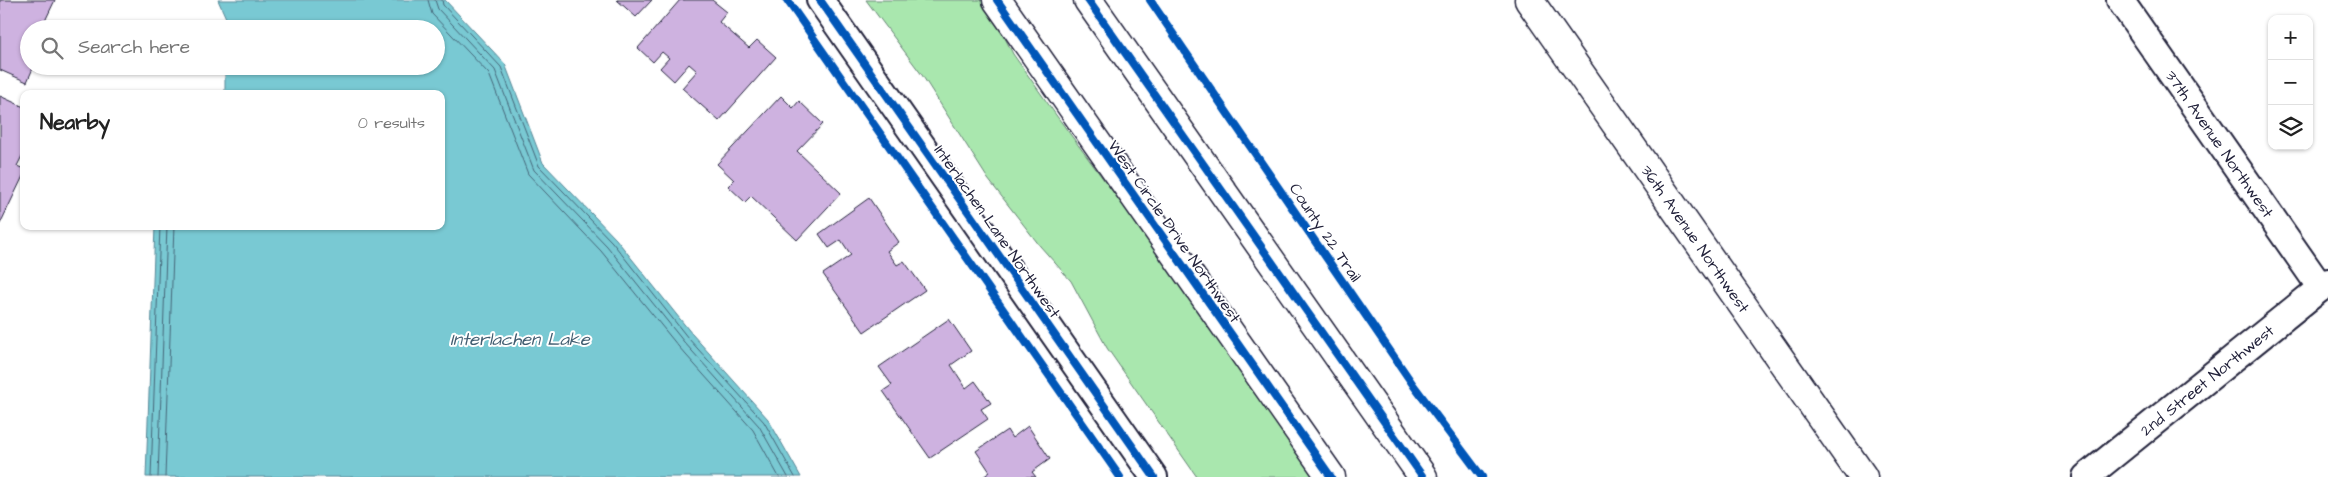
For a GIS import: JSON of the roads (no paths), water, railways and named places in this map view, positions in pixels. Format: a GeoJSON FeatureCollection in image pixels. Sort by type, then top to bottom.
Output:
{"type":"FeatureCollection","features":[{"type":"Feature","properties":{"kind":"main road","name":"West Circle Drive Northwest"},"geometry":{"type":"LineString","coordinates":[[996,0],[1331,477]]}},
{"type":"Feature","properties":{"kind":"main road"},"geometry":{"type":"LineString","coordinates":[[1088,0],[1422,477]]}},
{"type":"Feature","properties":{"kind":"main road","name":"36th Avenue Northwest"},"geometry":{"type":"LineString","coordinates":[[1529,0],[1863,477]]}},
{"type":"Feature","properties":{"kind":"street","name":"Interlachen Lane Northwest"},"geometry":{"type":"LineString","coordinates":[[820,0],[1154,477]]}},
{"type":"Feature","properties":{"kind":"street","name":"37th Avenue Northwest"},"geometry":{"type":"LineString","coordinates":[[2120,0],[2324,285]]}},
{"type":"Feature","properties":{"kind":"street","name":"2nd Street Northwest"},"geometry":{"type":"LineString","coordinates":[[2086,477],[2324,285]]}},
{"type":"Feature","properties":{"kind":"water","name":"Interlachen Lake"},"geometry":{"type":"Polygon","coordinates":[[[218,0],[445,0],[505,64],[543,163],[616,239],[692,334],[768,419],[801,477],[146,477],[155,230],[445,230],[445,90],[225,90],[225,75],[445,75],[445,20],[226,20],[218,0]]]}}]}
